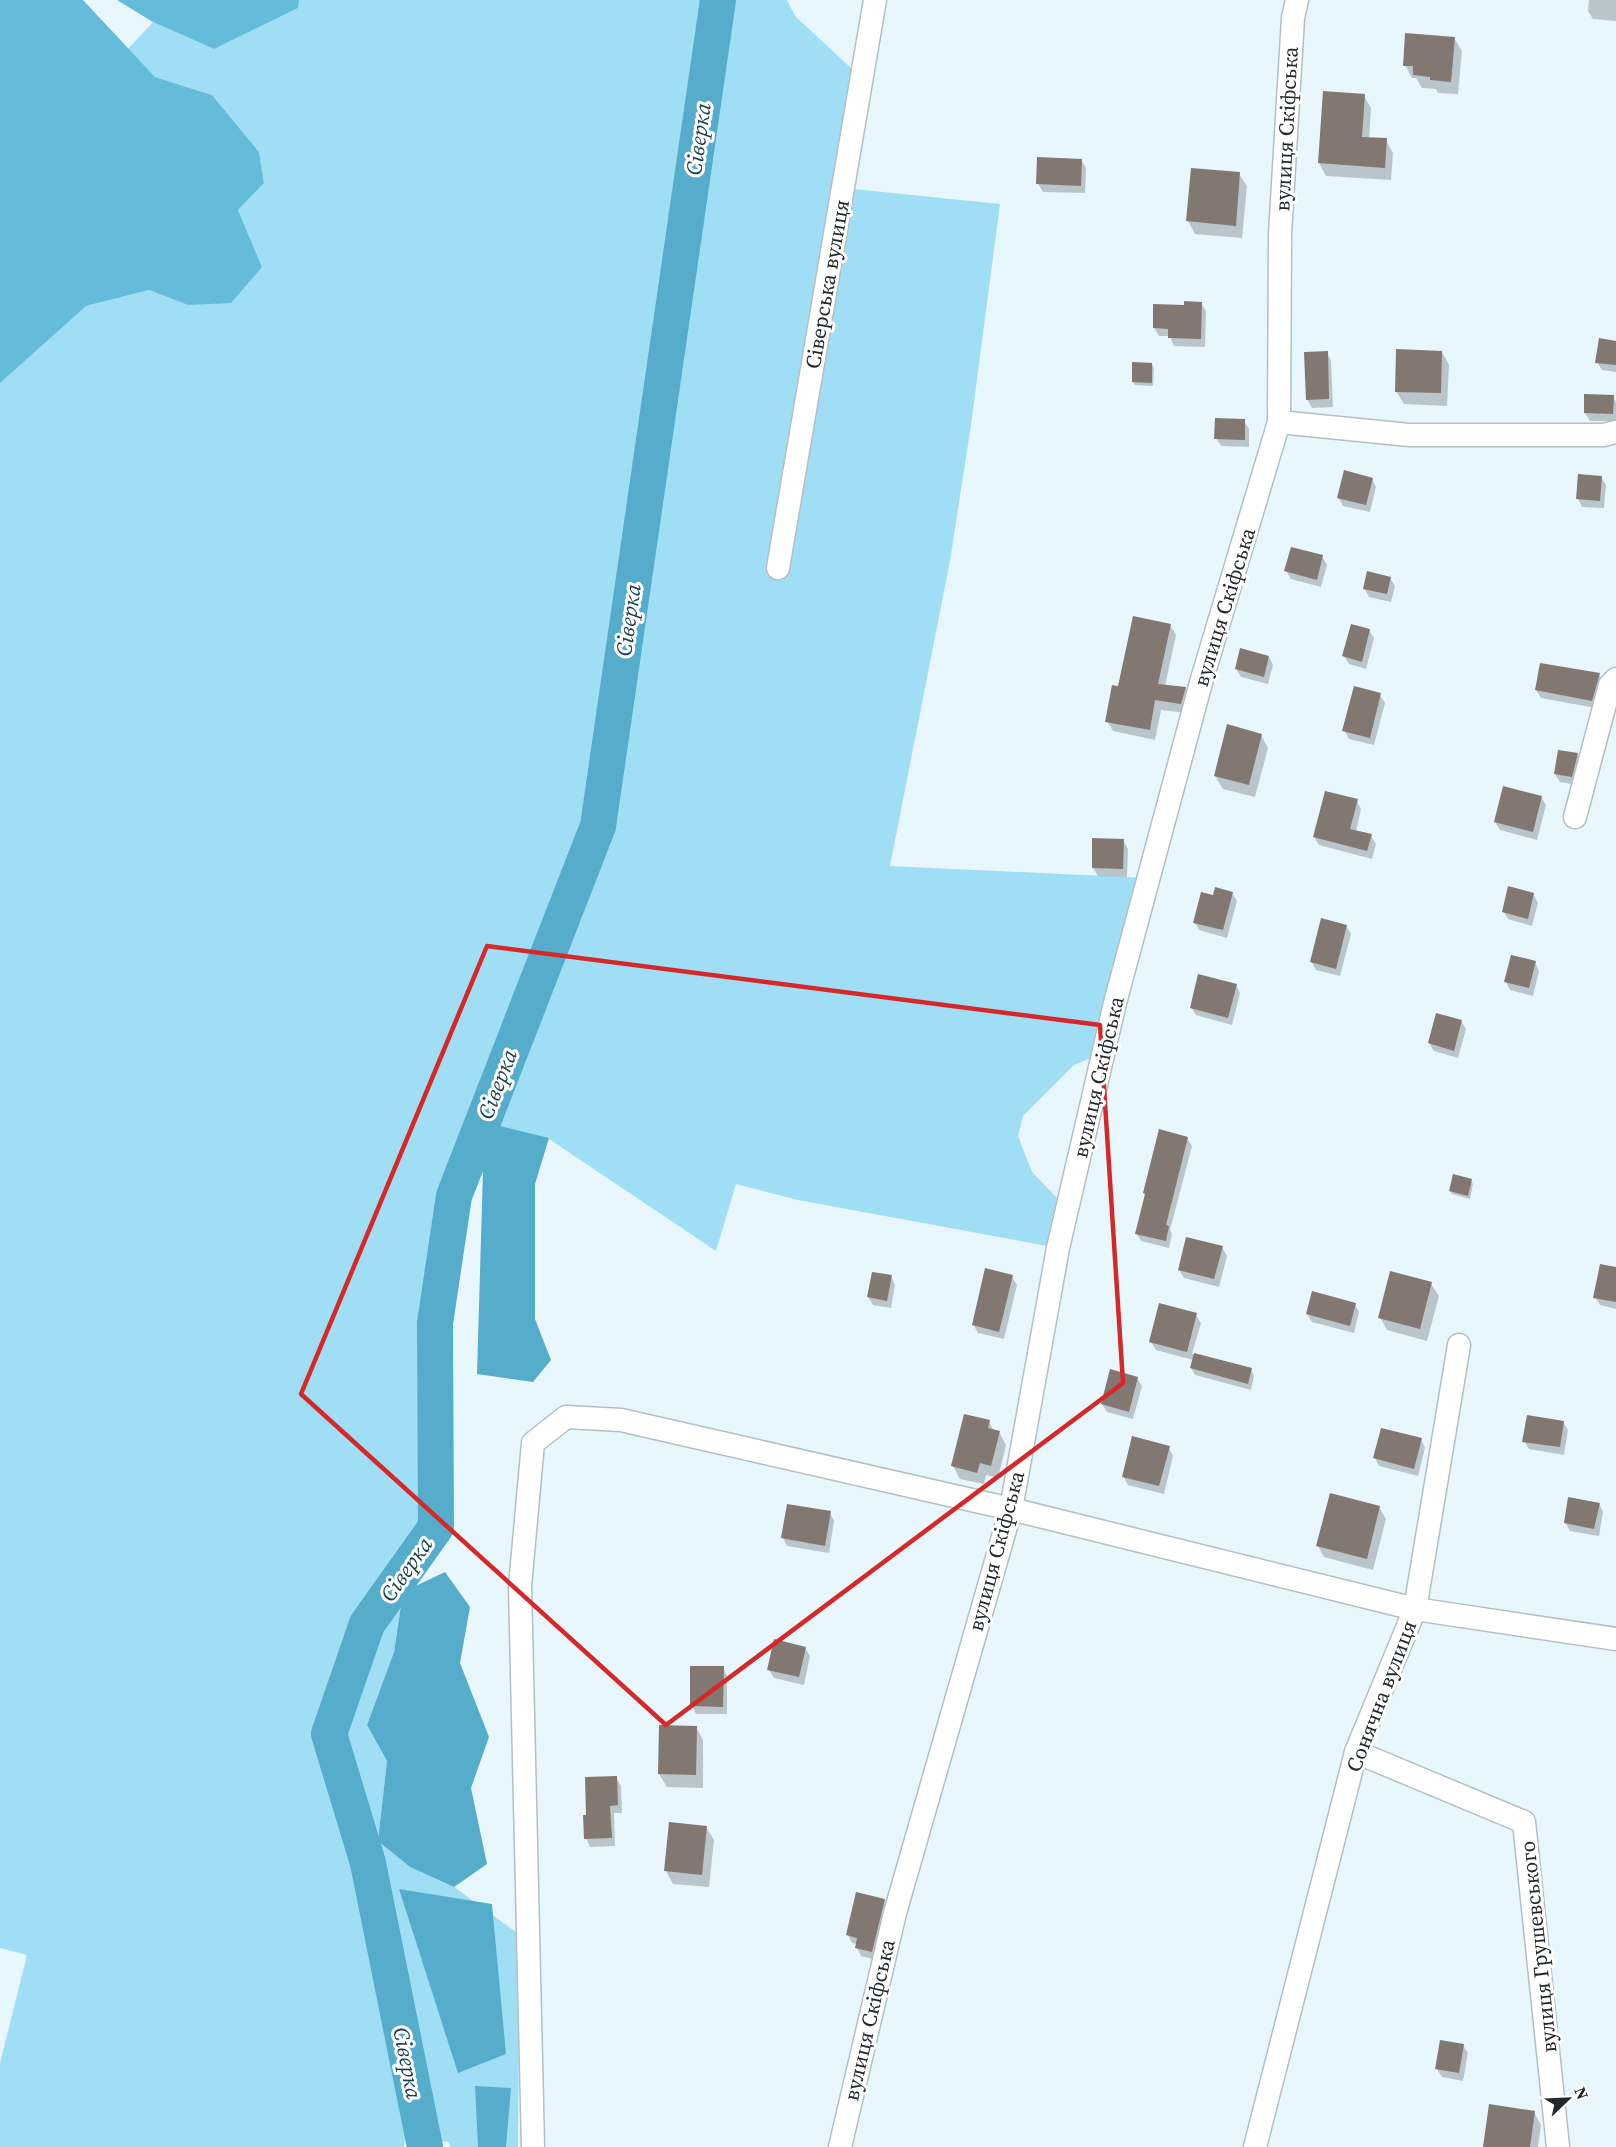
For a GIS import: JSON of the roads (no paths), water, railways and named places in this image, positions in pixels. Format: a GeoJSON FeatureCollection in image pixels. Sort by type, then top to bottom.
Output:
{"type":"FeatureCollection","features":[{"type":"Feature","properties":{"kind":"street","name":"Сіверська вулиця"},"geometry":{"type":"LineString","coordinates":[[778,568],[875,0]]}},
{"type":"Feature","properties":{"kind":"street","name":"вулиця Скіфська"},"geometry":{"type":"LineString","coordinates":[[840,2147],[895,1913],[1011,1509],[1058,1248],[1115,1003],[1202,679],[1279,422],[1280,234],[1293,18],[1297,0]]}},
{"type":"Feature","properties":{"kind":"street"},"geometry":{"type":"LineString","coordinates":[[1279,422],[1409,435],[1604,435],[1616,432]]}},
{"type":"Feature","properties":{"kind":"street"},"geometry":{"type":"LineString","coordinates":[[1575,817],[1610,685],[1616,679]]}},
{"type":"Feature","properties":{"kind":"street","name":"Сонячна вулиця"},"geometry":{"type":"LineString","coordinates":[[1255,2147],[1356,1752],[1415,1609],[1459,1346]]}},
{"type":"Feature","properties":{"kind":"street"},"geometry":{"type":"LineString","coordinates":[[533,2147],[520,1586],[533,1443],[566,1418],[621,1420],[1011,1509],[1415,1609],[1616,1639]]}},
{"type":"Feature","properties":{"kind":"street","name":"вулиця Грушевського"},"geometry":{"type":"LineString","coordinates":[[1356,1752],[1524,1822],[1558,2147]]}},
{"type":"Feature","properties":{"kind":"waterway","name":"Сіверка"},"geometry":{"type":"LineString","coordinates":[[425,2147],[368,1863],[329,1734],[367,1624],[436,1527],[435,1323],[454,1196],[598,826],[718,0]]}}]}
